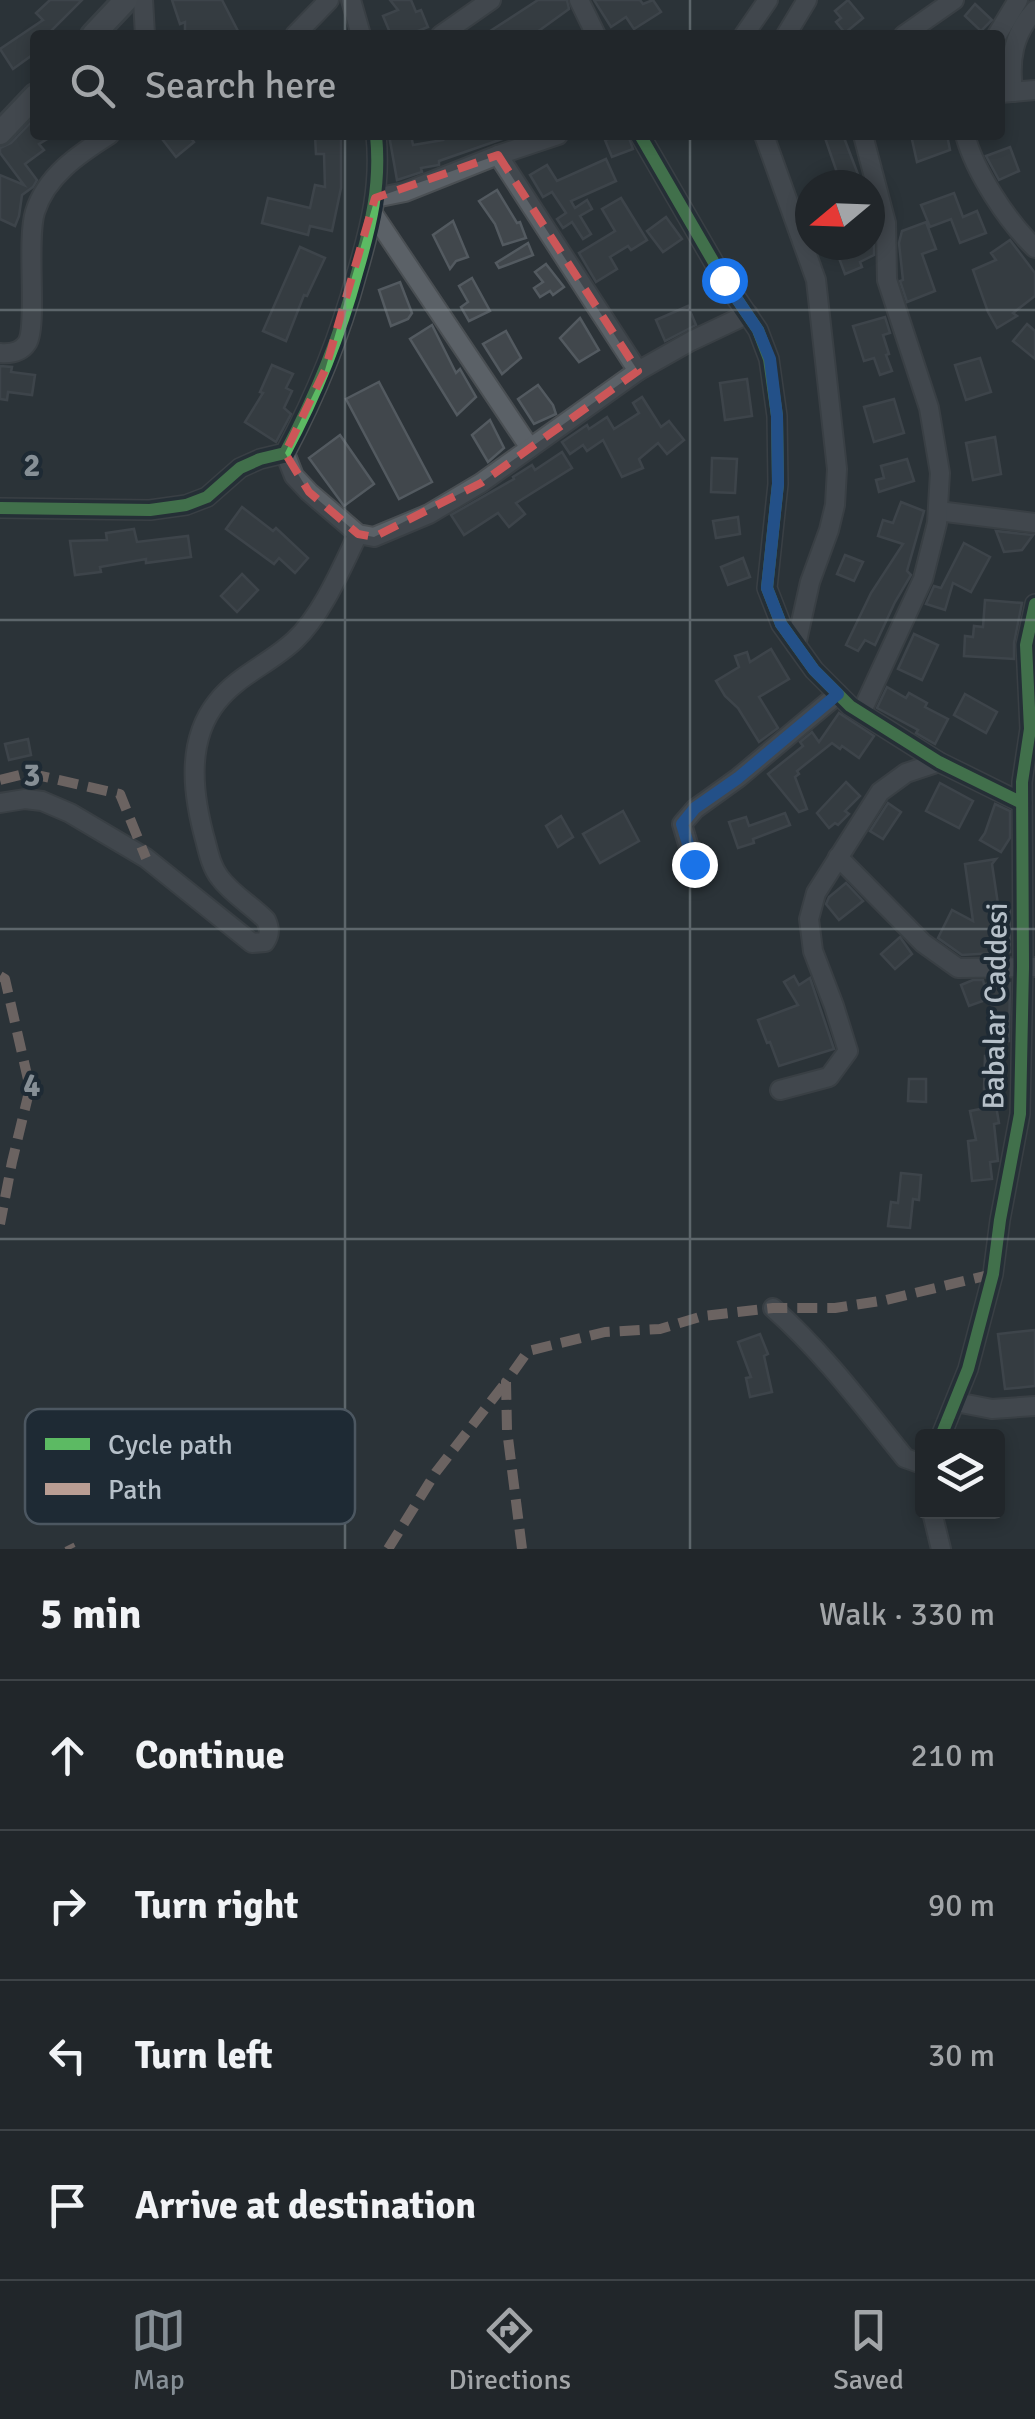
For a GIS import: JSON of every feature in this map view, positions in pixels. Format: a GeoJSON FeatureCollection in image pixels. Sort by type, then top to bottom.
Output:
{"type":"FeatureCollection","features":[{"type":"Feature","properties":{"kind":"main road"},"geometry":{"type":"LineString","coordinates":[[97,30],[126,0]]}},
{"type":"Feature","properties":{"kind":"main road"},"geometry":{"type":"LineString","coordinates":[[0,132],[30,101]]}},
{"type":"Feature","properties":{"kind":"street"},"geometry":{"type":"LineString","coordinates":[[142,0],[145,30]]}},
{"type":"Feature","properties":{"kind":"street"},"geometry":{"type":"LineString","coordinates":[[300,30],[329,0]]}},
{"type":"Feature","properties":{"kind":"street"},"geometry":{"type":"LineString","coordinates":[[351,0],[360,30]]}},
{"type":"Feature","properties":{"kind":"street"},"geometry":{"type":"LineString","coordinates":[[448,30],[491,0]]}},
{"type":"Feature","properties":{"kind":"street"},"geometry":{"type":"LineString","coordinates":[[747,30],[768,0]]}},
{"type":"Feature","properties":{"kind":"street"},"geometry":{"type":"LineString","coordinates":[[789,30],[807,0]]}},
{"type":"Feature","properties":{"kind":"street"},"geometry":{"type":"LineString","coordinates":[[1000,30],[1018,0]]}},
{"type":"Feature","properties":{"kind":"street"},"geometry":{"type":"LineString","coordinates":[[581,1],[594,30]]}},
{"type":"Feature","properties":{"kind":"street"},"geometry":{"type":"LineString","coordinates":[[911,30],[951,1]]}},
{"type":"Feature","properties":{"kind":"street"},"geometry":{"type":"LineString","coordinates":[[1035,10],[1017,34],[1006,92],[1035,90]]}},
{"type":"Feature","properties":{"kind":"street"},"geometry":{"type":"LineString","coordinates":[[0,353],[20,350],[30,335],[30,237],[35,210],[45,190],[70,161],[102,140]]}},
{"type":"Feature","properties":{"kind":"street"},"geometry":{"type":"LineString","coordinates":[[377,140],[375,207],[344,318],[326,370],[285,453],[294,476],[358,534],[374,536],[428,514],[480,483],[638,371],[748,314]]}},
{"type":"Feature","properties":{"kind":"street"},"geometry":{"type":"LineString","coordinates":[[375,207],[543,140]]}},
{"type":"Feature","properties":{"kind":"street"},"geometry":{"type":"LineString","coordinates":[[643,140],[724,280],[758,330],[770,359],[777,416],[778,484],[767,588],[781,624],[814,670],[860,712],[939,762],[1022,803]]}},
{"type":"Feature","properties":{"kind":"street"},"geometry":{"type":"LineString","coordinates":[[766,140],[816,280],[837,469],[832,517],[810,582],[796,646]]}},
{"type":"Feature","properties":{"kind":"street"},"geometry":{"type":"LineString","coordinates":[[860,712],[924,579],[938,523],[940,473],[928,408],[887,280],[886,222],[864,140]]}},
{"type":"Feature","properties":{"kind":"street"},"geometry":{"type":"LineString","coordinates":[[967,140],[984,181],[1035,248]]}},
{"type":"Feature","properties":{"kind":"street"},"geometry":{"type":"LineString","coordinates":[[498,155],[638,371]]}},
{"type":"Feature","properties":{"kind":"street"},"geometry":{"type":"LineString","coordinates":[[375,207],[530,448]]}},
{"type":"Feature","properties":{"kind":"street"},"geometry":{"type":"LineString","coordinates":[[0,508],[150,510],[186,505],[207,496],[240,468],[285,453]]}},
{"type":"Feature","properties":{"kind":"street"},"geometry":{"type":"LineString","coordinates":[[938,511],[1035,523]]}},
{"type":"Feature","properties":{"kind":"street"},"geometry":{"type":"LineString","coordinates":[[0,802],[42,800],[70,812],[146,858],[252,943],[265,942],[269,936],[266,920],[220,879],[214,868],[195,794],[197,745],[217,701],[296,640],[308,625],[358,534]]}},
{"type":"Feature","properties":{"kind":"street","name":"Babalar Caddesi"},"geometry":{"type":"LineString","coordinates":[[944,1429],[968,1369],[993,1274],[1020,1114],[1029,967],[1022,803],[1032,730],[1026,645],[1035,604]]}},
{"type":"Feature","properties":{"kind":"street"},"geometry":{"type":"LineString","coordinates":[[694,864],[682,824],[695,808],[738,778],[838,694]]}},
{"type":"Feature","properties":{"kind":"street"},"geometry":{"type":"LineString","coordinates":[[780,1090],[829,1077],[848,1050],[812,951],[810,920],[816,894],[880,792],[906,773],[939,762]]}},
{"type":"Feature","properties":{"kind":"street"},"geometry":{"type":"LineString","coordinates":[[838,857],[923,943],[958,968],[1029,967]]}},
{"type":"Feature","properties":{"kind":"street"},"geometry":{"type":"LineString","coordinates":[[773,1308],[832,1366],[905,1458],[915,1462]]}},
{"type":"Feature","properties":{"kind":"street"},"geometry":{"type":"LineString","coordinates":[[956,1402],[992,1409],[1035,1406]]}},
{"type":"Feature","properties":{"kind":"street"},"geometry":{"type":"LineString","coordinates":[[934,1519],[940,1549]]}},
{"type":"Feature","properties":{"kind":"highlighted area"},"geometry":{"type":"Polygon","coordinates":[[[498,155],[638,371],[481,483],[374,537],[358,534],[309,492],[285,453],[325,370],[375,198],[498,155]]]}},
{"type":"Feature","properties":{"kind":"building"},"geometry":{"type":"Polygon","coordinates":[[[50,0],[82,0],[52,30],[30,30],[30,57],[13,69],[0,49],[43,20],[36,13],[50,0]]]}},
{"type":"Feature","properties":{"kind":"building"},"geometry":{"type":"Polygon","coordinates":[[[172,0],[222,0],[237,30],[185,30],[185,22],[180,24],[172,0]]]}},
{"type":"Feature","properties":{"kind":"building"},"geometry":{"type":"Polygon","coordinates":[[[390,0],[411,0],[416,12],[421,10],[428,27],[389,30],[383,16],[398,10],[390,0]]]}},
{"type":"Feature","properties":{"kind":"building"},"geometry":{"type":"Polygon","coordinates":[[[538,0],[567,0],[569,9],[540,30],[492,30],[538,0]]]}},
{"type":"Feature","properties":{"kind":"building"},"geometry":{"type":"Polygon","coordinates":[[[594,0],[640,0],[643,4],[653,0],[661,12],[634,29],[626,17],[611,27],[594,0]]]}},
{"type":"Feature","properties":{"kind":"building"},"geometry":{"type":"Polygon","coordinates":[[[848,0],[863,18],[849,30],[843,30],[836,22],[841,18],[835,11],[848,0]]]}},
{"type":"Feature","properties":{"kind":"building"},"geometry":{"type":"Polygon","coordinates":[[[975,4],[992,20],[980,30],[965,16],[975,4]]]}},
{"type":"Feature","properties":{"kind":"building"},"geometry":{"type":"Polygon","coordinates":[[[30,123],[30,140],[46,140],[39,144],[44,150],[25,164],[37,180],[22,195],[15,226],[0,219],[0,175],[24,185],[0,153],[0,148],[11,143],[30,123]]]}},
{"type":"Feature","properties":{"kind":"building"},"geometry":{"type":"Polygon","coordinates":[[[163,140],[192,140],[194,142],[176,157],[163,140]]]}},
{"type":"Feature","properties":{"kind":"building"},"geometry":{"type":"Polygon","coordinates":[[[315,140],[341,140],[341,188],[332,231],[310,226],[308,235],[262,223],[268,198],[310,208],[315,185],[325,187],[324,154],[316,154],[315,140]]]}},
{"type":"Feature","properties":{"kind":"building"},"geometry":{"type":"Polygon","coordinates":[[[390,140],[412,140],[413,145],[443,140],[499,140],[439,161],[439,165],[421,168],[422,172],[397,180],[390,140]]]}},
{"type":"Feature","properties":{"kind":"building"},"geometry":{"type":"Polygon","coordinates":[[[605,140],[630,140],[633,149],[612,157],[605,140]]]}},
{"type":"Feature","properties":{"kind":"building"},"geometry":{"type":"Polygon","coordinates":[[[826,140],[845,140],[856,170],[836,170],[826,140]]]}},
{"type":"Feature","properties":{"kind":"building"},"geometry":{"type":"Polygon","coordinates":[[[912,140],[948,140],[950,150],[917,162],[912,140]]]}},
{"type":"Feature","properties":{"kind":"building"},"geometry":{"type":"Polygon","coordinates":[[[1010,147],[1019,171],[999,180],[986,156],[1010,147]]]}},
{"type":"Feature","properties":{"kind":"building"},"geometry":{"type":"Polygon","coordinates":[[[606,159],[616,181],[571,201],[575,208],[587,200],[592,209],[580,216],[591,234],[583,239],[572,222],[563,228],[557,219],[566,213],[552,192],[543,197],[530,175],[547,165],[557,181],[606,159]]]}},
{"type":"Feature","properties":{"kind":"building"},"geometry":{"type":"Polygon","coordinates":[[[497,190],[517,223],[520,222],[526,238],[503,245],[495,224],[479,201],[497,190]]]}},
{"type":"Feature","properties":{"kind":"building"},"geometry":{"type":"Polygon","coordinates":[[[954,193],[963,217],[977,211],[986,233],[960,243],[951,219],[930,227],[921,205],[954,193]]]}},
{"type":"Feature","properties":{"kind":"building"},"geometry":{"type":"Polygon","coordinates":[[[621,198],[647,240],[610,257],[617,269],[596,282],[579,253],[615,231],[602,209],[621,198]]]}},
{"type":"Feature","properties":{"kind":"building"},"geometry":{"type":"Polygon","coordinates":[[[666,217],[682,239],[663,252],[647,231],[666,217]]]}},
{"type":"Feature","properties":{"kind":"building"},"geometry":{"type":"Polygon","coordinates":[[[453,221],[468,257],[456,261],[450,269],[433,235],[453,221]]]}},
{"type":"Feature","properties":{"kind":"building"},"geometry":{"type":"Polygon","coordinates":[[[926,222],[936,249],[922,254],[935,291],[907,302],[900,281],[903,280],[899,243],[902,231],[926,222]]]}},
{"type":"Feature","properties":{"kind":"building"},"geometry":{"type":"Polygon","coordinates":[[[1010,240],[1035,273],[1035,296],[1013,313],[1017,316],[997,328],[973,270],[996,260],[991,253],[1010,240]]]}},
{"type":"Feature","properties":{"kind":"building"},"geometry":{"type":"Polygon","coordinates":[[[528,243],[533,255],[499,268],[496,263],[528,243]]]}},
{"type":"Feature","properties":{"kind":"building"},"geometry":{"type":"Polygon","coordinates":[[[300,247],[325,258],[307,296],[304,295],[286,341],[263,331],[300,247]]]}},
{"type":"Feature","properties":{"kind":"building"},"geometry":{"type":"Polygon","coordinates":[[[840,260],[864,260],[860,262],[862,267],[845,274],[840,260]]]}},
{"type":"Feature","properties":{"kind":"building"},"geometry":{"type":"Polygon","coordinates":[[[546,264],[564,287],[553,295],[550,291],[540,297],[534,288],[543,282],[535,272],[546,264]]]}},
{"type":"Feature","properties":{"kind":"building"},"geometry":{"type":"Polygon","coordinates":[[[472,278],[490,311],[469,321],[461,307],[468,302],[459,286],[472,278]]]}},
{"type":"Feature","properties":{"kind":"building"},"geometry":{"type":"Polygon","coordinates":[[[400,282],[412,313],[391,326],[379,290],[400,282]]]}},
{"type":"Feature","properties":{"kind":"building"},"geometry":{"type":"Polygon","coordinates":[[[688,306],[696,325],[665,341],[656,320],[688,306]]]}},
{"type":"Feature","properties":{"kind":"building"},"geometry":{"type":"Polygon","coordinates":[[[885,317],[890,333],[883,335],[892,371],[880,375],[874,358],[864,361],[853,326],[885,317]]]}},
{"type":"Feature","properties":{"kind":"building"},"geometry":{"type":"Polygon","coordinates":[[[580,318],[599,350],[579,362],[560,338],[580,318]]]}},
{"type":"Feature","properties":{"kind":"building"},"geometry":{"type":"Polygon","coordinates":[[[1027,324],[1035,331],[1035,359],[1013,341],[1027,324]]]}},
{"type":"Feature","properties":{"kind":"building"},"geometry":{"type":"Polygon","coordinates":[[[432,325],[456,373],[460,369],[476,397],[457,415],[410,339],[432,325]]]}},
{"type":"Feature","properties":{"kind":"building"},"geometry":{"type":"Polygon","coordinates":[[[506,331],[521,358],[502,374],[483,344],[506,331]]]}},
{"type":"Feature","properties":{"kind":"building"},"geometry":{"type":"Polygon","coordinates":[[[980,358],[991,392],[966,400],[955,365],[980,358]]]}},
{"type":"Feature","properties":{"kind":"building"},"geometry":{"type":"Polygon","coordinates":[[[272,365],[293,374],[286,388],[292,391],[284,408],[291,414],[276,442],[245,422],[263,393],[260,392],[272,365]]]}},
{"type":"Feature","properties":{"kind":"building"},"geometry":{"type":"Polygon","coordinates":[[[0,366],[12,367],[11,372],[35,375],[32,395],[8,392],[7,400],[0,399],[0,366]]]}},
{"type":"Feature","properties":{"kind":"building"},"geometry":{"type":"Polygon","coordinates":[[[747,379],[752,416],[725,420],[720,383],[747,379]]]}},
{"type":"Feature","properties":{"kind":"building"},"geometry":{"type":"Polygon","coordinates":[[[379,382],[432,482],[399,499],[346,399],[379,382]]]}},
{"type":"Feature","properties":{"kind":"building"},"geometry":{"type":"Polygon","coordinates":[[[538,385],[556,414],[534,424],[518,399],[538,385]]]}},
{"type":"Feature","properties":{"kind":"building"},"geometry":{"type":"Polygon","coordinates":[[[642,397],[661,427],[669,421],[684,440],[667,454],[658,443],[639,459],[643,468],[622,477],[603,440],[587,451],[583,445],[570,454],[562,442],[607,417],[614,429],[639,413],[633,403],[642,397]]]}},
{"type":"Feature","properties":{"kind":"building"},"geometry":{"type":"Polygon","coordinates":[[[894,399],[904,433],[874,442],[864,407],[894,399]]]}},
{"type":"Feature","properties":{"kind":"building"},"geometry":{"type":"Polygon","coordinates":[[[490,420],[504,448],[488,462],[472,435],[490,420]]]}},
{"type":"Feature","properties":{"kind":"building"},"geometry":{"type":"Polygon","coordinates":[[[340,435],[374,484],[344,506],[309,458],[340,435]]]}},
{"type":"Feature","properties":{"kind":"building"},"geometry":{"type":"Polygon","coordinates":[[[995,437],[1001,474],[973,480],[966,443],[995,437]]]}},
{"type":"Feature","properties":{"kind":"building"},"geometry":{"type":"Polygon","coordinates":[[[562,452],[572,468],[516,503],[525,514],[509,527],[498,513],[464,535],[451,515],[532,465],[535,470],[562,452]]]}},
{"type":"Feature","properties":{"kind":"building"},"geometry":{"type":"Polygon","coordinates":[[[712,458],[737,459],[735,493],[711,492],[712,458]]]}},
{"type":"Feature","properties":{"kind":"building"},"geometry":{"type":"Polygon","coordinates":[[[907,459],[914,481],[879,492],[876,480],[884,478],[881,466],[907,459]]]}},
{"type":"Feature","properties":{"kind":"building"},"geometry":{"type":"Polygon","coordinates":[[[901,502],[924,511],[907,571],[911,575],[875,645],[865,640],[858,651],[846,645],[871,593],[903,544],[878,536],[883,520],[893,523],[901,502]]]}},
{"type":"Feature","properties":{"kind":"building"},"geometry":{"type":"Polygon","coordinates":[[[242,507],[273,531],[276,528],[308,558],[295,573],[279,558],[274,564],[226,529],[242,507]]]}},
{"type":"Feature","properties":{"kind":"building"},"geometry":{"type":"Polygon","coordinates":[[[738,517],[740,534],[716,538],[713,521],[738,517]]]}},
{"type":"Feature","properties":{"kind":"building"},"geometry":{"type":"Polygon","coordinates":[[[134,529],[137,542],[188,536],[191,557],[146,563],[146,559],[75,575],[70,541],[107,540],[106,533],[134,529]]]}},
{"type":"Feature","properties":{"kind":"building"},"geometry":{"type":"Polygon","coordinates":[[[996,531],[1033,535],[1022,550],[1004,552],[996,531]]]}},
{"type":"Feature","properties":{"kind":"building"},"geometry":{"type":"Polygon","coordinates":[[[964,543],[990,557],[971,592],[953,583],[945,610],[926,604],[934,586],[941,588],[964,543]]]}},
{"type":"Feature","properties":{"kind":"building"},"geometry":{"type":"Polygon","coordinates":[[[845,555],[863,562],[854,581],[837,574],[845,555]]]}},
{"type":"Feature","properties":{"kind":"building"},"geometry":{"type":"Polygon","coordinates":[[[743,558],[750,577],[728,585],[721,567],[743,558]]]}},
{"type":"Feature","properties":{"kind":"building"},"geometry":{"type":"Polygon","coordinates":[[[242,574],[258,590],[237,612],[221,596],[242,574]]]}},
{"type":"Feature","properties":{"kind":"building"},"geometry":{"type":"Polygon","coordinates":[[[985,600],[1022,603],[1014,659],[964,656],[965,636],[973,637],[974,626],[983,627],[985,600]]]}},
{"type":"Feature","properties":{"kind":"building"},"geometry":{"type":"Polygon","coordinates":[[[914,634],[938,645],[922,680],[898,669],[914,634]]]}},
{"type":"Feature","properties":{"kind":"building"},"geometry":{"type":"Polygon","coordinates":[[[771,649],[789,679],[759,697],[778,728],[759,742],[716,681],[739,667],[735,656],[747,652],[750,662],[771,649]]]}},
{"type":"Feature","properties":{"kind":"building"},"geometry":{"type":"Polygon","coordinates":[[[887,687],[906,698],[909,693],[948,719],[935,744],[877,708],[887,687]]]}},
{"type":"Feature","properties":{"kind":"building"},"geometry":{"type":"Polygon","coordinates":[[[965,694],[997,712],[986,733],[954,715],[965,694]]]}},
{"type":"Feature","properties":{"kind":"building"},"geometry":{"type":"Polygon","coordinates":[[[839,713],[874,736],[859,758],[832,743],[797,771],[795,777],[807,809],[799,812],[768,774],[803,746],[800,742],[812,732],[819,742],[839,713]]]}},
{"type":"Feature","properties":{"kind":"building"},"geometry":{"type":"Polygon","coordinates":[[[28,739],[31,755],[9,760],[5,744],[28,739]]]}},
{"type":"Feature","properties":{"kind":"building"},"geometry":{"type":"Polygon","coordinates":[[[846,782],[860,796],[845,811],[849,814],[829,828],[817,813],[846,782]]]}},
{"type":"Feature","properties":{"kind":"building"},"geometry":{"type":"Polygon","coordinates":[[[940,783],[973,801],[959,828],[926,811],[940,783]]]}},
{"type":"Feature","properties":{"kind":"building"},"geometry":{"type":"Polygon","coordinates":[[[888,803],[901,812],[883,839],[870,831],[888,803]]]}},
{"type":"Feature","properties":{"kind":"building"},"geometry":{"type":"Polygon","coordinates":[[[995,804],[1010,811],[1010,838],[1001,852],[980,840],[995,804]]]}},
{"type":"Feature","properties":{"kind":"building"},"geometry":{"type":"Polygon","coordinates":[[[623,811],[639,841],[600,863],[583,834],[623,811]]]}},
{"type":"Feature","properties":{"kind":"building"},"geometry":{"type":"Polygon","coordinates":[[[785,813],[790,825],[738,848],[729,822],[746,817],[749,826],[785,813]]]}},
{"type":"Feature","properties":{"kind":"building"},"geometry":{"type":"Polygon","coordinates":[[[561,816],[573,837],[558,847],[546,826],[561,816]]]}},
{"type":"Feature","properties":{"kind":"building"},"geometry":{"type":"Polygon","coordinates":[[[996,859],[992,864],[999,911],[1010,910],[1010,952],[962,955],[938,938],[952,910],[973,921],[965,864],[996,859]]]}},
{"type":"Feature","properties":{"kind":"building"},"geometry":{"type":"Polygon","coordinates":[[[846,883],[863,901],[839,920],[826,904],[846,883]]]}},
{"type":"Feature","properties":{"kind":"building"},"geometry":{"type":"Polygon","coordinates":[[[900,937],[912,954],[895,969],[881,954],[900,937]]]}},
{"type":"Feature","properties":{"kind":"building"},"geometry":{"type":"Polygon","coordinates":[[[794,976],[799,985],[810,978],[834,1049],[779,1066],[758,1020],[798,1005],[784,982],[794,976]]]}},
{"type":"Feature","properties":{"kind":"building"},"geometry":{"type":"Polygon","coordinates":[[[983,980],[984,984],[1010,983],[1003,1089],[984,1089],[985,1056],[992,1056],[991,998],[969,1006],[961,985],[983,980]]]}},
{"type":"Feature","properties":{"kind":"building"},"geometry":{"type":"Polygon","coordinates":[[[909,1079],[926,1079],[926,1102],[908,1101],[909,1079]]]}},
{"type":"Feature","properties":{"kind":"building"},"geometry":{"type":"Polygon","coordinates":[[[996,1106],[998,1161],[990,1162],[992,1179],[972,1181],[968,1141],[976,1140],[970,1111],[996,1106]]]}},
{"type":"Feature","properties":{"kind":"building"},"geometry":{"type":"Polygon","coordinates":[[[901,1173],[921,1175],[919,1200],[913,1199],[910,1228],[888,1226],[891,1202],[898,1203],[901,1173]]]}},
{"type":"Feature","properties":{"kind":"building"},"geometry":{"type":"Polygon","coordinates":[[[1035,1330],[1035,1386],[1005,1389],[998,1334],[1035,1330]]]}},
{"type":"Feature","properties":{"kind":"building"},"geometry":{"type":"Polygon","coordinates":[[[760,1334],[768,1354],[764,1356],[772,1392],[750,1397],[746,1378],[751,1377],[738,1342],[760,1334]]]}},
{"type":"Feature","properties":{"kind":"marked path"},"geometry":{"type":"LineString","coordinates":[[0,780],[28,773],[120,794],[146,858]]}},
{"type":"Feature","properties":{"kind":"marked path"},"geometry":{"type":"LineString","coordinates":[[0,976],[5,979],[30,1088],[0,1224]]}},
{"type":"Feature","properties":{"kind":"marked path"},"geometry":{"type":"LineString","coordinates":[[522,1549],[507,1430],[506,1382],[528,1351],[605,1332],[660,1329],[703,1316],[773,1308],[835,1308],[886,1300],[993,1274]]}},
{"type":"Feature","properties":{"kind":"marked path"},"geometry":{"type":"LineString","coordinates":[[388,1549],[436,1472],[506,1382]]}},
{"type":"Feature","properties":{"kind":"marked path"},"geometry":{"type":"LineString","coordinates":[[69,1545],[71,1549]]}},
{"type":"Feature","properties":{"kind":"cycle path"},"geometry":{"type":"LineString","coordinates":[[0,508],[150,510],[186,505],[207,497],[240,468],[285,453],[326,365],[367,238],[374,205],[376,140]]}},
{"type":"Feature","properties":{"kind":"cycle path"},"geometry":{"type":"LineString","coordinates":[[643,140],[724,280],[758,330],[769,359],[777,416],[778,484],[767,588],[781,624],[814,670],[850,706],[939,762],[1022,803]]}},
{"type":"Feature","properties":{"kind":"cycle path"},"geometry":{"type":"LineString","coordinates":[[944,1429],[968,1369],[993,1274],[1020,1114],[1022,782],[1030,729],[1026,645],[1035,604]]}},
{"type":"Feature","properties":{"kind":"route"},"geometry":{"type":"LineString","coordinates":[[694,864],[682,824],[695,808],[738,778],[838,694],[814,670],[781,624],[767,588],[778,484],[777,416],[770,359],[758,330],[724,280]]}}]}
